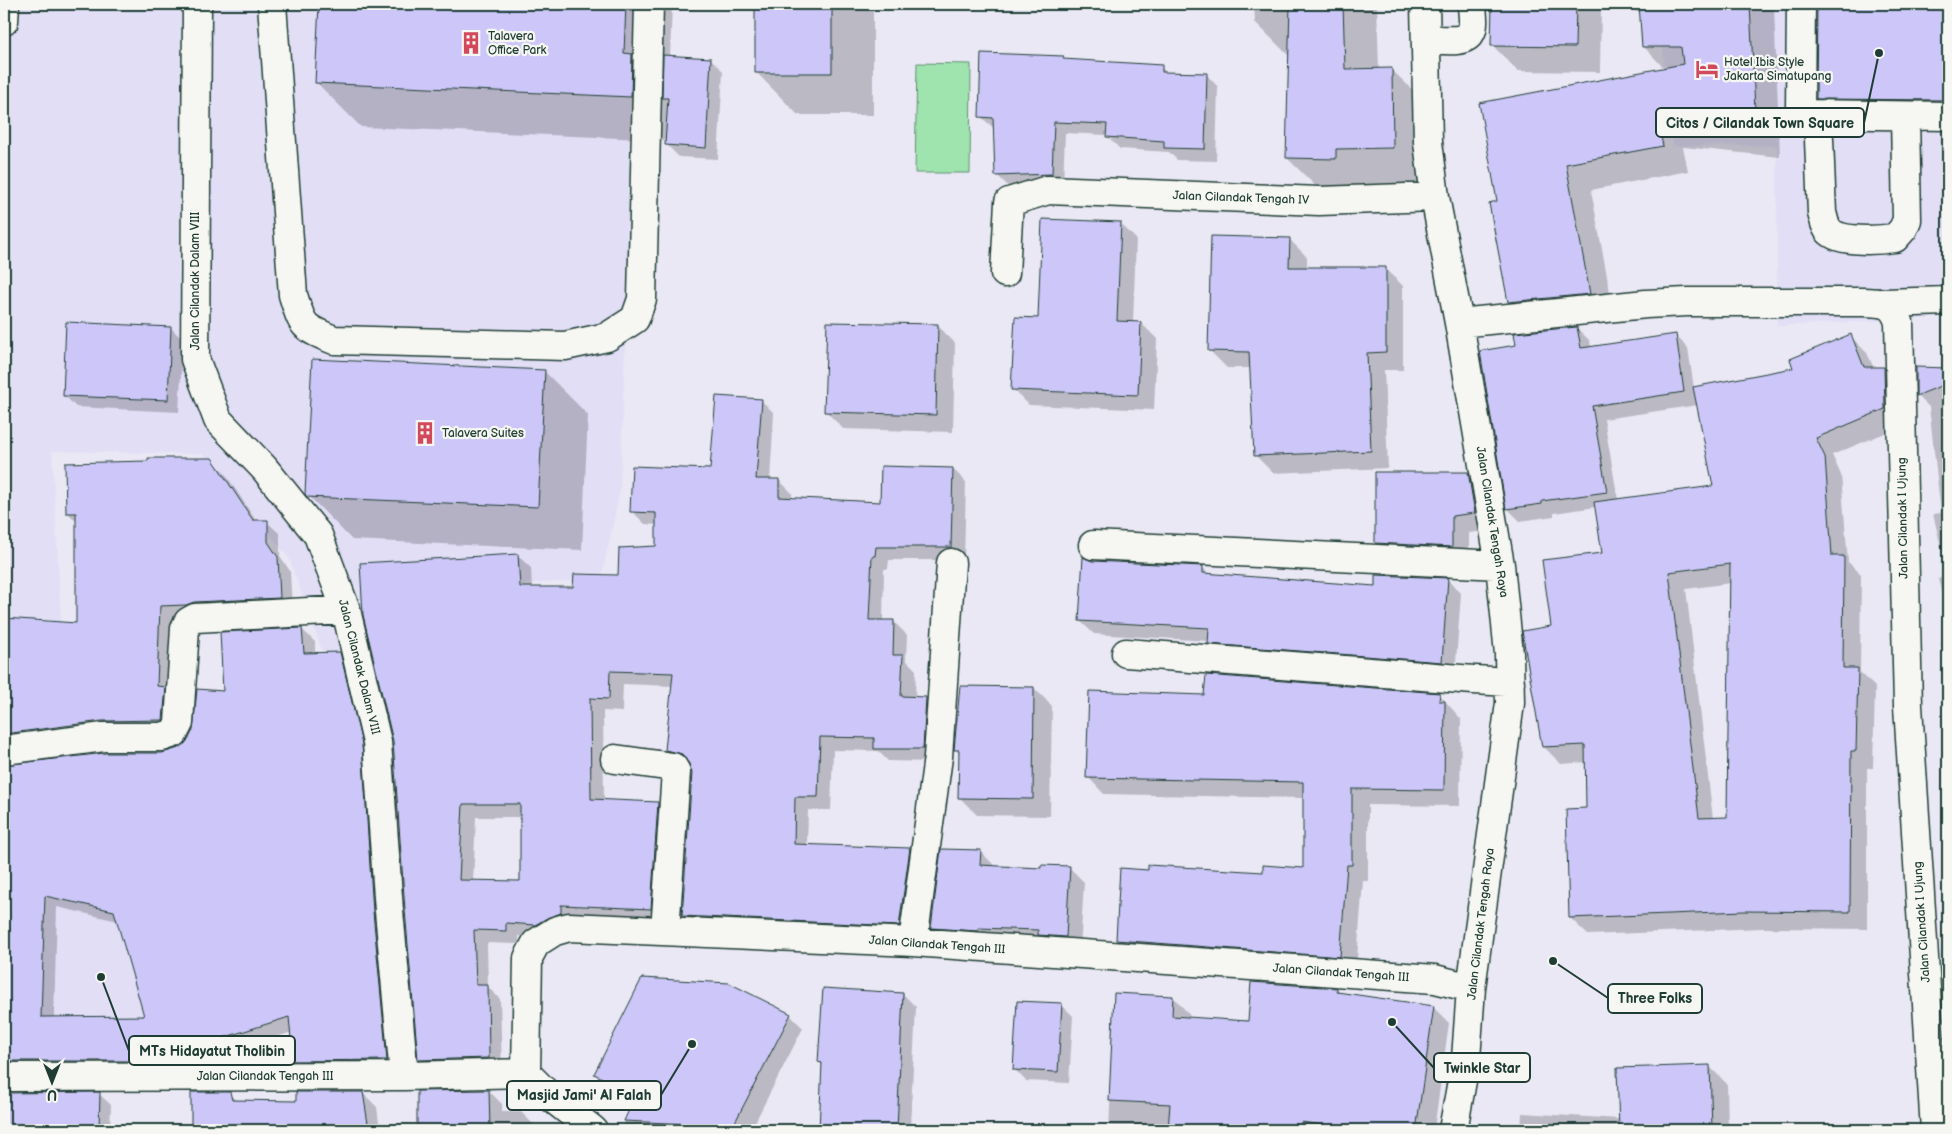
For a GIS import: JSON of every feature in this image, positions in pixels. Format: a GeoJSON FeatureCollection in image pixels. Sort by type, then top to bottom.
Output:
{"type":"FeatureCollection","features":[{"type":"Feature","properties":{"kind":"street"},"geometry":{"type":"LineString","coordinates":[[4,21],[5,4]]}},
{"type":"Feature","properties":{"kind":"street","name":"Jalan Cilandak Dalam VIII"},"geometry":{"type":"LineString","coordinates":[[197,4],[195,359],[218,420],[264,468],[318,535],[346,610],[377,742],[389,911],[404,1076]]}},
{"type":"Feature","properties":{"kind":"street"},"geometry":{"type":"LineString","coordinates":[[272,4],[293,295],[301,320],[311,331],[334,340],[565,346],[607,337],[635,319],[642,299],[649,4]]}},
{"type":"Feature","properties":{"kind":"street","name":"Jalan Cilandak Tengah Raya"},"geometry":{"type":"LineString","coordinates":[[1426,4],[1428,142],[1435,197],[1459,323],[1500,565],[1510,682],[1510,703],[1471,988],[1466,1060],[1453,1130]]}},
{"type":"Feature","properties":{"kind":"street"},"geometry":{"type":"LineString","coordinates":[[1426,39],[1464,39],[1471,34],[1472,4]]}},
{"type":"Feature","properties":{"kind":"street"},"geometry":{"type":"LineString","coordinates":[[1801,4],[1800,108],[1804,114],[1948,116]]}},
{"type":"Feature","properties":{"kind":"street"},"geometry":{"type":"LineString","coordinates":[[1818,115],[1822,213],[1826,227],[1834,236],[1842,238],[1880,240],[1895,238],[1906,220],[1905,116]]}},
{"type":"Feature","properties":{"kind":"street","name":"Jalan Cilandak Tengah IV"},"geometry":{"type":"LineString","coordinates":[[1005,273],[1009,202],[1048,190],[1319,201],[1435,197]]}},
{"type":"Feature","properties":{"kind":"street"},"geometry":{"type":"LineString","coordinates":[[1459,323],[1646,304],[1687,302],[1884,303],[1948,301]]}},
{"type":"Feature","properties":{"kind":"street","name":"Jalan Cilandak I Ujung"},"geometry":{"type":"LineString","coordinates":[[1884,303],[1892,307],[1899,322],[1908,706],[1935,1130]]}},
{"type":"Feature","properties":{"kind":"street"},"geometry":{"type":"LineString","coordinates":[[1093,545],[1500,565]]}},
{"type":"Feature","properties":{"kind":"street"},"geometry":{"type":"LineString","coordinates":[[913,942],[938,757],[951,563]]}},
{"type":"Feature","properties":{"kind":"street"},"geometry":{"type":"LineString","coordinates":[[4,750],[104,736],[162,736],[174,732],[179,723],[185,628],[188,622],[195,618],[346,610]]}},
{"type":"Feature","properties":{"kind":"street"},"geometry":{"type":"LineString","coordinates":[[1126,653],[1510,682]]}},
{"type":"Feature","properties":{"kind":"street"},"geometry":{"type":"LineString","coordinates":[[615,759],[674,767],[676,772],[666,931]]}},
{"type":"Feature","properties":{"kind":"street","name":"Jalan Cilandak Tengah III"},"geometry":{"type":"LineString","coordinates":[[4,1077],[404,1076],[526,1073],[528,958],[536,943],[554,931],[569,927],[913,942],[1435,979],[1471,988]]}},
{"type":"Feature","properties":{"kind":"street"},"geometry":{"type":"LineString","coordinates":[[526,1073],[547,1094],[593,1130]]}},
{"type":"Feature","properties":{"kind":"shaded area"},"geometry":{"type":"Polygon","coordinates":[[[4,4],[637,4],[620,491],[601,579],[507,585],[501,682],[335,686],[289,558],[203,454],[52,451],[62,640],[4,640],[4,4]]]}},
{"type":"Feature","properties":{"kind":"shaded area"},"geometry":{"type":"Polygon","coordinates":[[[1658,4],[1948,4],[1948,164],[1945,165],[1948,317],[1777,326],[1777,146],[1673,146],[1658,4]]]}},
{"type":"Feature","properties":{"kind":"shaded area"},"geometry":{"type":"Polygon","coordinates":[[[4,834],[148,837],[234,1077],[4,1073],[4,834]]]}},
{"type":"Feature","properties":{"kind":"green space"},"geometry":{"type":"Polygon","coordinates":[[[917,63],[971,64],[970,173],[915,173],[917,63]]]}},
{"type":"Feature","properties":{"kind":"building","name":"Talavera Office Park"},"geometry":{"type":"Polygon","coordinates":[[[319,4],[626,4],[624,53],[632,54],[631,97],[315,83],[319,4]]]}},
{"type":"Feature","properties":{"kind":"building"},"geometry":{"type":"Polygon","coordinates":[[[755,4],[832,4],[832,73],[755,73],[755,4]]]}},
{"type":"Feature","properties":{"kind":"building"},"geometry":{"type":"Polygon","coordinates":[[[1290,4],[1343,4],[1345,69],[1392,68],[1393,148],[1336,149],[1336,159],[1286,158],[1290,4]]]}},
{"type":"Feature","properties":{"kind":"building"},"geometry":{"type":"Polygon","coordinates":[[[1492,4],[1576,4],[1575,47],[1491,46],[1492,4]]]}},
{"type":"Feature","properties":{"kind":"building"},"geometry":{"type":"Polygon","coordinates":[[[1639,4],[1750,4],[1756,132],[1658,123],[1663,146],[1566,164],[1590,294],[1508,302],[1489,203],[1497,201],[1479,103],[1683,64],[1681,47],[1642,47],[1639,4]]]}},
{"type":"Feature","properties":{"kind":"building"},"geometry":{"type":"Polygon","coordinates":[[[1817,4],[1948,4],[1948,100],[1816,99],[1817,4]]]}},
{"type":"Feature","properties":{"kind":"building"},"geometry":{"type":"Polygon","coordinates":[[[981,53],[1064,56],[1063,59],[1162,65],[1162,72],[1207,73],[1205,149],[1164,148],[1164,141],[1106,137],[1107,124],[1054,122],[1052,174],[995,176],[993,118],[979,117],[981,53]]]}},
{"type":"Feature","properties":{"kind":"building"},"geometry":{"type":"Polygon","coordinates":[[[663,55],[711,58],[706,148],[665,145],[668,98],[662,98],[663,55]]]}},
{"type":"Feature","properties":{"kind":"building"},"geometry":{"type":"Polygon","coordinates":[[[1042,219],[1121,222],[1117,321],[1141,322],[1138,395],[1011,390],[1015,317],[1038,318],[1042,219]]]}},
{"type":"Feature","properties":{"kind":"building"},"geometry":{"type":"Polygon","coordinates":[[[1211,236],[1290,238],[1289,267],[1386,267],[1386,352],[1367,353],[1371,451],[1254,456],[1249,352],[1208,351],[1211,236]]]}},
{"type":"Feature","properties":{"kind":"building"},"geometry":{"type":"Polygon","coordinates":[[[66,322],[171,327],[168,400],[63,396],[66,322]]]}},
{"type":"Feature","properties":{"kind":"building"},"geometry":{"type":"Polygon","coordinates":[[[827,322],[938,324],[936,415],[824,412],[827,322]]]}},
{"type":"Feature","properties":{"kind":"building"},"geometry":{"type":"Polygon","coordinates":[[[1577,327],[1581,348],[1676,334],[1684,392],[1592,406],[1607,492],[1542,501],[1542,504],[1506,509],[1480,351],[1516,345],[1514,333],[1577,327]]]}},
{"type":"Feature","properties":{"kind":"building"},"geometry":{"type":"Polygon","coordinates":[[[1851,334],[1864,367],[1884,367],[1885,409],[1816,438],[1825,457],[1832,556],[1844,556],[1843,668],[1858,668],[1856,751],[1851,751],[1850,912],[1744,911],[1569,918],[1566,809],[1586,808],[1585,745],[1542,747],[1522,631],[1551,626],[1542,560],[1602,553],[1594,502],[1713,486],[1693,387],[1793,368],[1790,359],[1851,334]],[[1730,564],[1669,572],[1699,818],[1727,817],[1730,564]]]}},
{"type":"Feature","properties":{"kind":"building","name":"Talavera Suites"},"geometry":{"type":"Polygon","coordinates":[[[312,359],[545,370],[538,507],[307,497],[305,494],[312,359]]]}},
{"type":"Feature","properties":{"kind":"building"},"geometry":{"type":"Polygon","coordinates":[[[1916,367],[1948,368],[1948,383],[1916,396],[1916,367]]]}},
{"type":"Feature","properties":{"kind":"building"},"geometry":{"type":"Polygon","coordinates":[[[716,396],[762,399],[756,479],[779,479],[779,497],[880,502],[881,466],[953,468],[951,547],[876,547],[875,556],[872,556],[869,620],[894,620],[893,655],[903,655],[901,696],[926,697],[923,749],[874,749],[874,738],[820,737],[818,797],[795,797],[794,844],[910,848],[899,926],[682,916],[692,773],[689,764],[682,754],[665,750],[673,673],[610,671],[609,699],[590,698],[591,799],[658,802],[651,909],[561,905],[561,913],[535,925],[506,923],[506,931],[474,930],[476,985],[488,985],[489,1058],[418,1060],[393,741],[363,615],[360,563],[518,554],[520,587],[573,587],[574,574],[618,575],[619,548],[656,546],[656,513],[630,512],[632,466],[710,469],[716,396]],[[463,804],[459,880],[520,881],[520,804],[463,804]]]}},
{"type":"Feature","properties":{"kind":"building"},"geometry":{"type":"Polygon","coordinates":[[[148,458],[212,458],[253,520],[268,520],[268,542],[278,557],[280,598],[194,602],[186,605],[160,606],[157,686],[166,687],[163,720],[102,721],[4,734],[4,618],[76,623],[76,513],[66,513],[65,463],[148,461],[148,458]]]}},
{"type":"Feature","properties":{"kind":"building"},"geometry":{"type":"Polygon","coordinates":[[[1375,472],[1468,472],[1475,513],[1452,516],[1452,547],[1375,543],[1375,472]]]}},
{"type":"Feature","properties":{"kind":"building"},"geometry":{"type":"Polygon","coordinates":[[[1083,557],[1092,561],[1203,566],[1203,573],[1375,586],[1375,575],[1448,578],[1442,662],[1208,644],[1209,628],[1079,621],[1083,557]]]}},
{"type":"Feature","properties":{"kind":"building"},"geometry":{"type":"Polygon","coordinates":[[[302,628],[304,653],[340,652],[362,744],[373,912],[387,1060],[293,1061],[289,1017],[213,1041],[219,1061],[4,1061],[4,765],[105,753],[162,753],[179,748],[188,740],[193,730],[197,689],[223,691],[220,632],[302,628]],[[45,896],[41,1017],[144,1016],[114,911],[45,896]]]}},
{"type":"Feature","properties":{"kind":"building"},"geometry":{"type":"Polygon","coordinates":[[[1206,675],[1440,693],[1439,701],[1445,701],[1444,790],[1352,789],[1352,865],[1347,865],[1340,957],[1116,940],[1120,868],[1148,870],[1148,865],[1263,872],[1263,865],[1303,868],[1303,782],[1086,778],[1089,691],[1204,695],[1206,675]]]}},
{"type":"Feature","properties":{"kind":"building"},"geometry":{"type":"Polygon","coordinates":[[[960,686],[1034,687],[1033,799],[958,798],[959,750],[954,750],[960,686]]]}},
{"type":"Feature","properties":{"kind":"building"},"geometry":{"type":"Polygon","coordinates":[[[941,849],[981,850],[980,865],[1041,868],[1041,865],[1070,866],[1066,937],[1038,935],[1038,930],[978,928],[978,931],[931,928],[941,849]]]}},
{"type":"Feature","properties":{"kind":"building"},"geometry":{"type":"Polygon","coordinates":[[[642,978],[729,983],[791,1014],[733,1126],[624,1121],[636,1094],[594,1074],[642,978]]]}},
{"type":"Feature","properties":{"kind":"building"},"geometry":{"type":"Polygon","coordinates":[[[1251,982],[1337,988],[1337,992],[1434,1006],[1416,1130],[1359,1130],[1301,1122],[1300,1130],[1168,1130],[1170,1104],[1109,1101],[1114,993],[1173,996],[1172,1016],[1248,1021],[1251,982]]]}},
{"type":"Feature","properties":{"kind":"building"},"geometry":{"type":"Polygon","coordinates":[[[823,988],[903,993],[897,1130],[819,1130],[822,1063],[818,1062],[823,988]]]}},
{"type":"Feature","properties":{"kind":"building"},"geometry":{"type":"Polygon","coordinates":[[[1017,1001],[1062,1003],[1058,1072],[1013,1070],[1017,1001]]]}},
{"type":"Feature","properties":{"kind":"building"},"geometry":{"type":"Polygon","coordinates":[[[1710,1065],[1712,1130],[1619,1130],[1617,1068],[1710,1065]]]}},
{"type":"Feature","properties":{"kind":"building"},"geometry":{"type":"Polygon","coordinates":[[[489,1090],[490,1130],[417,1130],[417,1091],[489,1090]]]}},
{"type":"Feature","properties":{"kind":"building"},"geometry":{"type":"Polygon","coordinates":[[[100,1092],[99,1130],[4,1130],[4,1093],[100,1092]]]}},
{"type":"Feature","properties":{"kind":"building"},"geometry":{"type":"Polygon","coordinates":[[[191,1092],[230,1092],[232,1100],[296,1101],[296,1092],[363,1092],[369,1130],[191,1130],[191,1092]]]}},
{"type":"Feature","properties":{"kind":"place","name":"Talavera Office Park"},"geometry":{"type":"Point","coordinates":[471,43]}},
{"type":"Feature","properties":{"kind":"place","name":"Citos / Cilandak Town Square"},"geometry":{"type":"Point","coordinates":[1879,53]}},
{"type":"Feature","properties":{"kind":"place","name":"Hotel Ibis Style Jakarta Simatupang"},"geometry":{"type":"Point","coordinates":[1707,69]}},
{"type":"Feature","properties":{"kind":"place","name":"Talavera Suites"},"geometry":{"type":"Point","coordinates":[425,433]}},
{"type":"Feature","properties":{"kind":"place","name":"Three Folks"},"geometry":{"type":"Point","coordinates":[1553,961]}},
{"type":"Feature","properties":{"kind":"place","name":"MTs Hidayatut Tholibin"},"geometry":{"type":"Point","coordinates":[101,977]}},
{"type":"Feature","properties":{"kind":"place","name":"Twinkle Star"},"geometry":{"type":"Point","coordinates":[1392,1022]}},
{"type":"Feature","properties":{"kind":"place","name":"Masjid Jami' Al Falah"},"geometry":{"type":"Point","coordinates":[692,1044]}}]}
